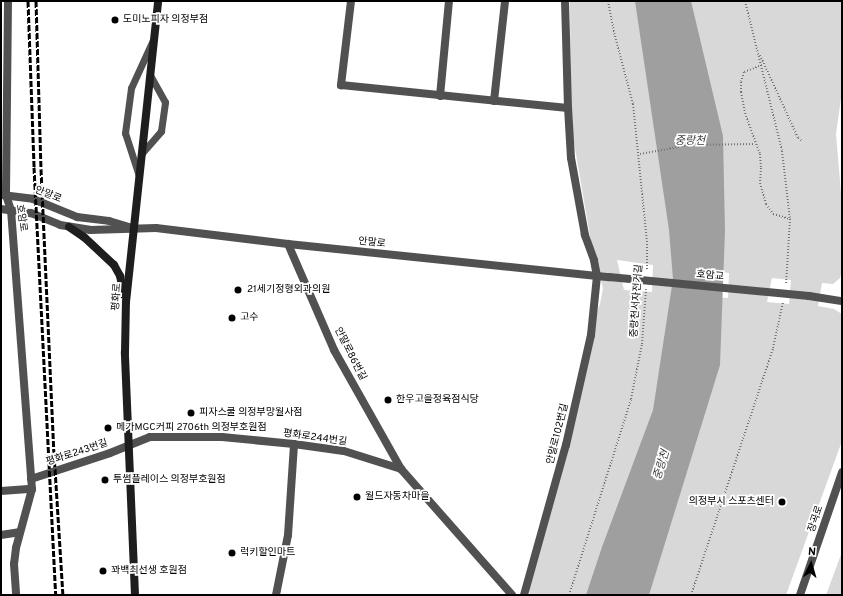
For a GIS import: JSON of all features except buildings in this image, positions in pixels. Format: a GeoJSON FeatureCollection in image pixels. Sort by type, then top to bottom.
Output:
{"type":"FeatureCollection","features":[{"type":"Feature","properties":{"kind":"main road","name":"평화로"},"geometry":{"type":"LineString","coordinates":[[135,595],[125,352],[126,302],[158,1]]}},
{"type":"Feature","properties":{"kind":"main road"},"geometry":{"type":"LineString","coordinates":[[69,227],[94,246],[114,265],[120,276],[126,302]]}},
{"type":"Feature","properties":{"kind":"street"},"geometry":{"type":"LineString","coordinates":[[351,1],[341,85],[568,108]]}},
{"type":"Feature","properties":{"kind":"street"},"geometry":{"type":"LineString","coordinates":[[440,96],[449,1]]}},
{"type":"Feature","properties":{"kind":"street"},"geometry":{"type":"LineString","coordinates":[[494,101],[505,1]]}},
{"type":"Feature","properties":{"kind":"street","name":"안말로102번길"},"geometry":{"type":"LineString","coordinates":[[524,595],[566,445],[591,335],[597,276],[594,260],[585,235],[574,178],[568,108],[565,1]]}},
{"type":"Feature","properties":{"kind":"street","name":"호암로"},"geometry":{"type":"LineString","coordinates":[[6,6],[4,195],[11,210],[32,488],[30,501],[19,532],[14,564],[16,595]]}},
{"type":"Feature","properties":{"kind":"street","name":"안말로"},"geometry":{"type":"LineString","coordinates":[[4,195],[33,199],[77,217],[109,221],[134,229]]}},
{"type":"Feature","properties":{"kind":"street","name":"안말로"},"geometry":{"type":"LineString","coordinates":[[1,209],[31,213],[51,222],[69,227],[108,231],[156,228],[288,244],[610,277]]}},
{"type":"Feature","properties":{"kind":"street","name":"안말로86번길"},"geometry":{"type":"LineString","coordinates":[[288,244],[334,350],[401,469]]}},
{"type":"Feature","properties":{"kind":"street","name":"호암교"},"geometry":{"type":"LineString","coordinates":[[610,277],[809,296],[842,301]]}},
{"type":"Feature","properties":{"kind":"street","name":"평화로244번길"},"geometry":{"type":"LineString","coordinates":[[130,446],[150,437],[222,437],[294,444],[344,451],[401,469]]}},
{"type":"Feature","properties":{"kind":"street"},"geometry":{"type":"LineString","coordinates":[[276,595],[288,535],[294,444]]}},
{"type":"Feature","properties":{"kind":"street","name":"평화로243번길"},"geometry":{"type":"LineString","coordinates":[[31,479],[130,446]]}},
{"type":"Feature","properties":{"kind":"street"},"geometry":{"type":"LineString","coordinates":[[401,469],[512,595]]}},
{"type":"Feature","properties":{"kind":"street","name":"장곡로"},"geometry":{"type":"LineString","coordinates":[[800,595],[842,472]]}},
{"type":"Feature","properties":{"kind":"street"},"geometry":{"type":"LineString","coordinates":[[1,491],[32,488]]}},
{"type":"Feature","properties":{"kind":"street"},"geometry":{"type":"LineString","coordinates":[[1,535],[19,532]]}},
{"type":"Feature","properties":{"kind":"lane"},"geometry":{"type":"LineString","coordinates":[[139,177],[125,133],[131,88],[154,36]]}},
{"type":"Feature","properties":{"kind":"lane"},"geometry":{"type":"LineString","coordinates":[[142,153],[161,131],[164,102],[150,75]]}},
{"type":"Feature","properties":{"kind":"path","name":"중랑천서자전거길"},"geometry":{"type":"LineString","coordinates":[[608,1],[615,36],[633,104],[640,154],[647,240],[647,276]]}},
{"type":"Feature","properties":{"kind":"path"},"geometry":{"type":"LineString","coordinates":[[758,53],[765,64],[798,138],[802,141]]}},
{"type":"Feature","properties":{"kind":"path"},"geometry":{"type":"LineString","coordinates":[[762,65],[744,72],[741,82],[746,112],[755,144],[760,154],[762,168],[760,183],[766,204],[773,214],[790,219]]}},
{"type":"Feature","properties":{"kind":"path"},"geometry":{"type":"LineString","coordinates":[[640,154],[688,145],[755,144]]}},
{"type":"Feature","properties":{"kind":"path","name":"중랑천서자전거길"},"geometry":{"type":"LineString","coordinates":[[569,595],[630,399],[642,344],[646,284]]}},
{"type":"Feature","properties":{"kind":"path"},"geometry":{"type":"LineString","coordinates":[[689,595],[696,583]]}},
{"type":"Feature","properties":{"kind":"shaded area"},"geometry":{"type":"Polygon","coordinates":[[[570,1],[842,1],[842,91],[836,134],[842,205],[842,271],[840,278],[833,284],[822,283],[818,306],[834,309],[842,314],[842,441],[786,595],[530,595],[529,589],[572,407],[587,335],[600,304],[603,288],[591,242],[571,125],[570,1]],[[617,260],[624,290],[652,292],[653,265],[617,260]],[[684,268],[685,295],[728,298],[729,273],[684,268]],[[772,278],[767,302],[789,304],[791,280],[772,278]]]}},
{"type":"Feature","properties":{"kind":"shaded area"},"geometry":{"type":"Polygon","coordinates":[[[842,552],[842,595],[826,595],[842,552]]]}},
{"type":"Feature","properties":{"kind":"water","name":"중랑천"},"geometry":{"type":"Polygon","coordinates":[[[635,1],[691,1],[723,136],[725,231],[720,365],[649,595],[586,595],[602,547],[653,410],[673,279],[669,230],[635,1]]]}},
{"type":"Feature","properties":{"kind":"railway"},"geometry":{"type":"LineString","coordinates":[[28,1],[34,167],[56,595]]}},
{"type":"Feature","properties":{"kind":"railway"},"geometry":{"type":"LineString","coordinates":[[36,1],[41,169],[54,453],[63,595]]}},
{"type":"Feature","properties":{"kind":"place","name":"도미노피자 의정부점"},"geometry":{"type":"Point","coordinates":[115,20]}},
{"type":"Feature","properties":{"kind":"place","name":"21세기정형외과의원"},"geometry":{"type":"Point","coordinates":[238,290]}},
{"type":"Feature","properties":{"kind":"place","name":"고수"},"geometry":{"type":"Point","coordinates":[232,318]}},
{"type":"Feature","properties":{"kind":"place","name":"한우고을정육점식당"},"geometry":{"type":"Point","coordinates":[388,400]}},
{"type":"Feature","properties":{"kind":"place","name":"피자스쿨 의정부망월사점"},"geometry":{"type":"Point","coordinates":[191,413]}},
{"type":"Feature","properties":{"kind":"place","name":"메가MGC커피 2706th 의정부호원점"},"geometry":{"type":"Point","coordinates":[108,428]}},
{"type":"Feature","properties":{"kind":"place","name":"투썸플레이스 의정부호원점"},"geometry":{"type":"Point","coordinates":[105,480]}},
{"type":"Feature","properties":{"kind":"place","name":"월드자동차마을"},"geometry":{"type":"Point","coordinates":[357,497]}},
{"type":"Feature","properties":{"kind":"place","name":"의정부시 스포츠센터"},"geometry":{"type":"Point","coordinates":[782,502]}},
{"type":"Feature","properties":{"kind":"place","name":"럭키할인마트"},"geometry":{"type":"Point","coordinates":[232,553]}},
{"type":"Feature","properties":{"kind":"place","name":"꽈백최선생 호원점"},"geometry":{"type":"Point","coordinates":[103,571]}}]}
